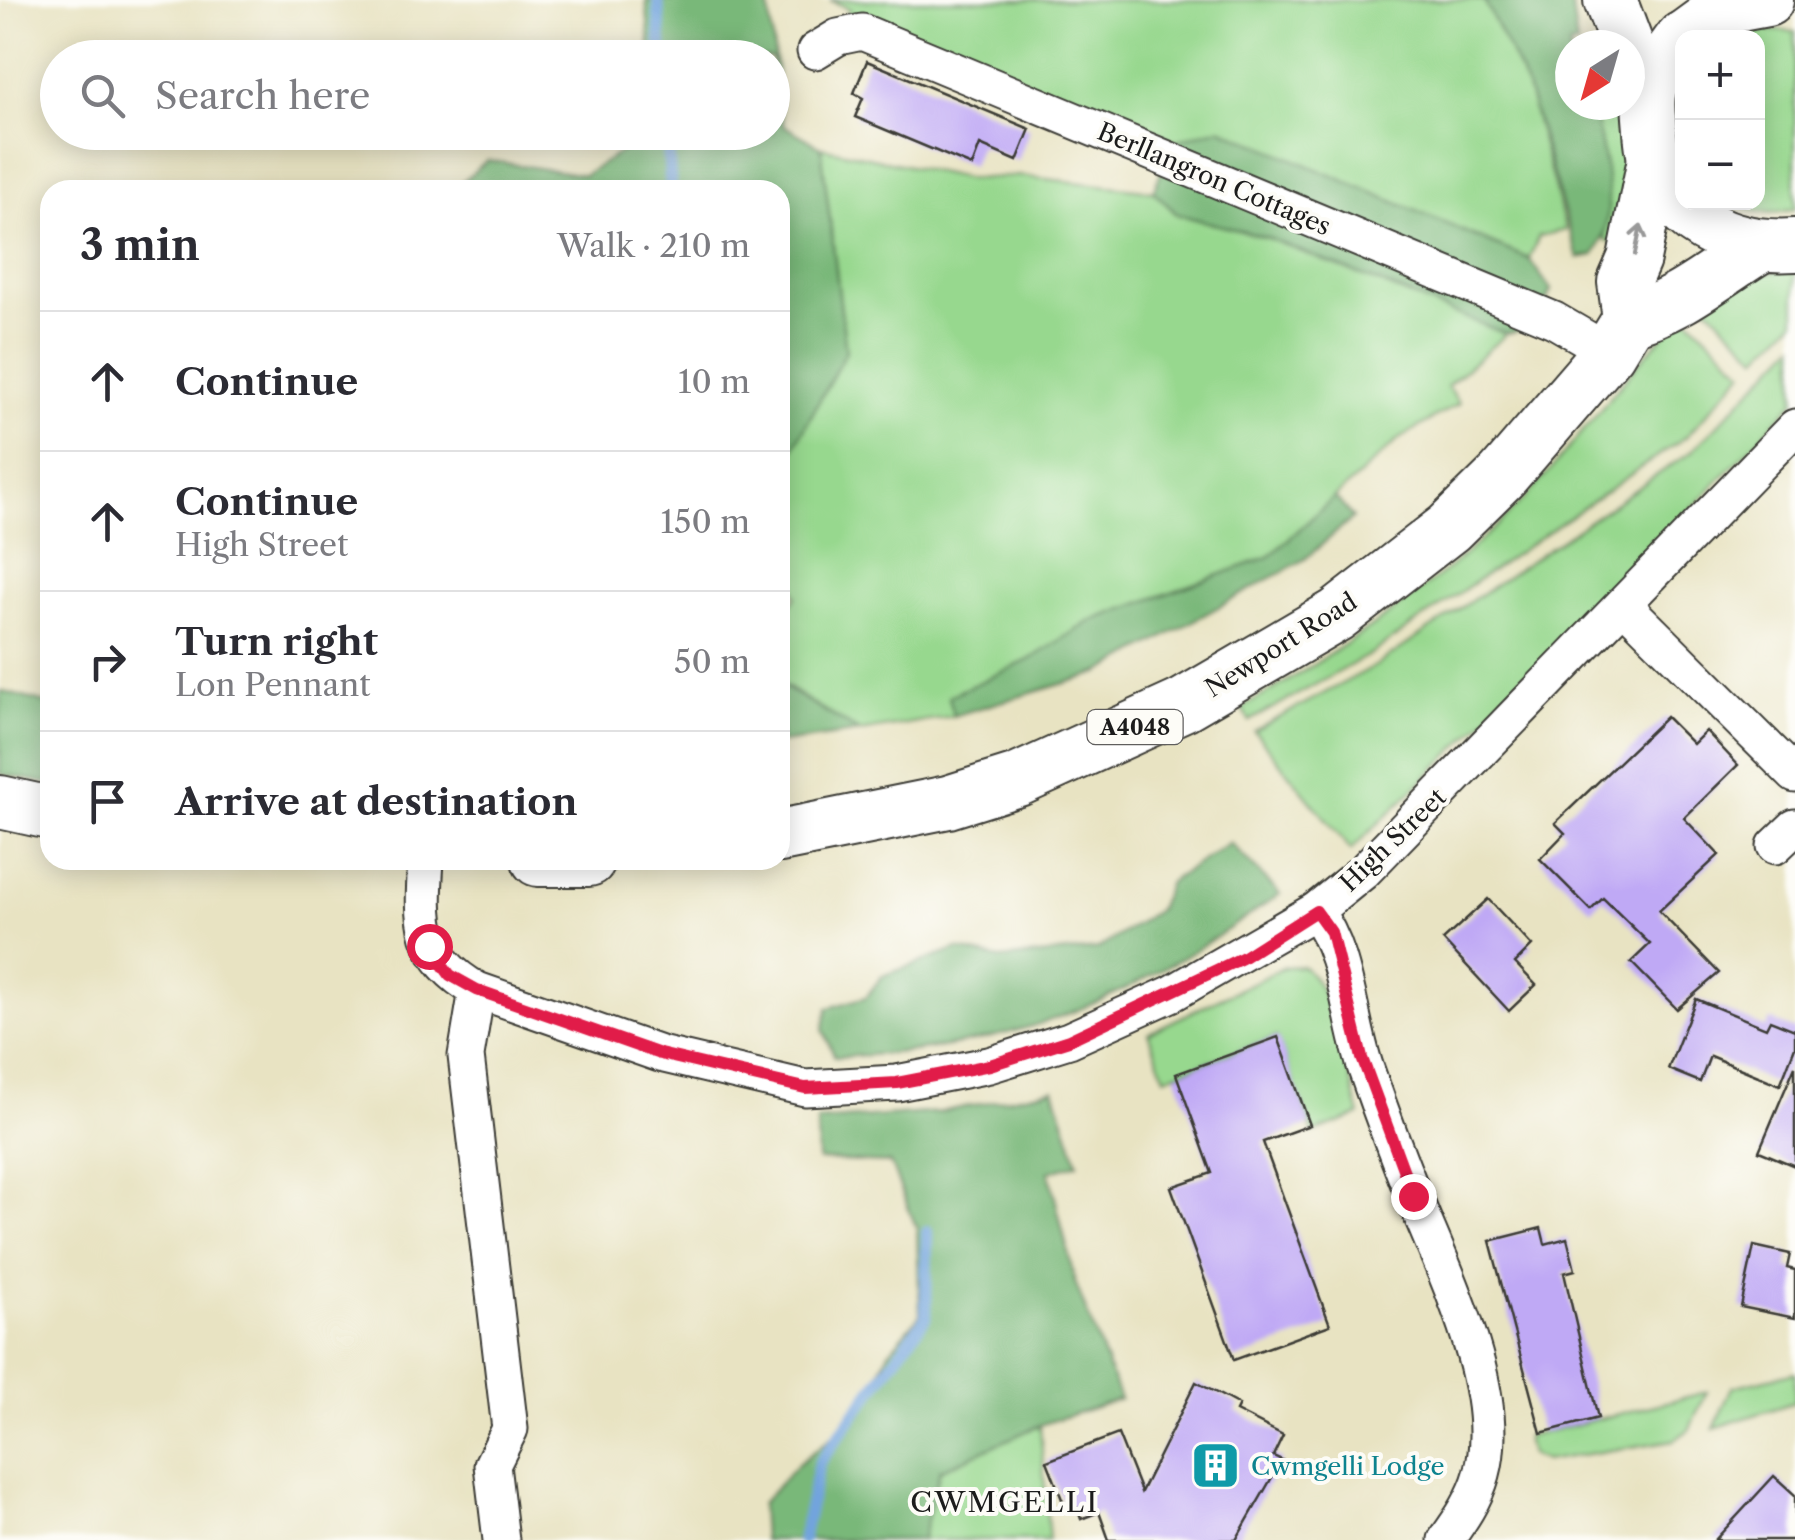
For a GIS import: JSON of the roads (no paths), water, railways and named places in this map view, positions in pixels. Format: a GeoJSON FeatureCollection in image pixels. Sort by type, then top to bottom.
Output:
{"type":"FeatureCollection","features":[{"type":"Feature","properties":{"kind":"main road"},"geometry":{"type":"LineString","coordinates":[[1610,0],[1622,30]]}},
{"type":"Feature","properties":{"kind":"main road"},"geometry":{"type":"LineString","coordinates":[[1694,30],[1724,8],[1765,0]]}},
{"type":"Feature","properties":{"kind":"main road"},"geometry":{"type":"LineString","coordinates":[[1779,0],[1795,3]]}},
{"type":"Feature","properties":{"kind":"main road"},"geometry":{"type":"LineString","coordinates":[[1619,336],[1624,282],[1634,259],[1651,134],[1650,88],[1675,50]]}},
{"type":"Feature","properties":{"kind":"main road"},"geometry":{"type":"LineString","coordinates":[[1645,111],[1669,192],[1698,224],[1718,235],[1777,246]]}},
{"type":"Feature","properties":{"kind":"main road","name":"Newport Road"},"geometry":{"type":"LineString","coordinates":[[790,834],[948,802],[1018,780],[1184,705],[1338,615],[1449,528],[1489,488],[1619,336],[1664,311],[1693,287],[1777,246]]}},
{"type":"Feature","properties":{"kind":"main road"},"geometry":{"type":"LineString","coordinates":[[0,802],[40,811]]}},
{"type":"Feature","properties":{"kind":"street","name":"Berllangron Cottages"},"geometry":{"type":"LineString","coordinates":[[815,51],[838,37],[862,32],[1554,320],[1619,336]]}},
{"type":"Feature","properties":{"kind":"street","name":"High Street"},"geometry":{"type":"LineString","coordinates":[[426,870],[429,946],[450,975],[477,990],[660,1054],[805,1088],[897,1083],[990,1065],[1069,1040],[1242,958],[1316,911],[1407,832],[1795,427]]}},
{"type":"Feature","properties":{"kind":"street"},"geometry":{"type":"LineString","coordinates":[[1624,605],[1795,774]]}},
{"type":"Feature","properties":{"kind":"street"},"geometry":{"type":"LineString","coordinates":[[1316,911],[1331,932],[1362,1058],[1459,1303],[1472,1349],[1484,1412],[1483,1471],[1470,1506],[1446,1540]]}},
{"type":"Feature","properties":{"kind":"street"},"geometry":{"type":"LineString","coordinates":[[477,990],[466,1056],[510,1429],[492,1465],[502,1540]]}},
{"type":"Feature","properties":{"kind":"waterway"},"geometry":{"type":"LineString","coordinates":[[658,0],[661,40]]}},
{"type":"Feature","properties":{"kind":"waterway"},"geometry":{"type":"LineString","coordinates":[[668,150],[670,180]]}},
{"type":"Feature","properties":{"kind":"waterway"},"geometry":{"type":"LineString","coordinates":[[802,1540],[819,1463],[926,1317],[927,1232]]}},
{"type":"Feature","properties":{"kind":"place","name":"Cwmgelli Lodge"},"geometry":{"type":"Point","coordinates":[1216,1466]}},
{"type":"Feature","properties":{"kind":"district","name":"CWMGELLI"},"geometry":{"type":"Point","coordinates":[1005,1502]}}]}
